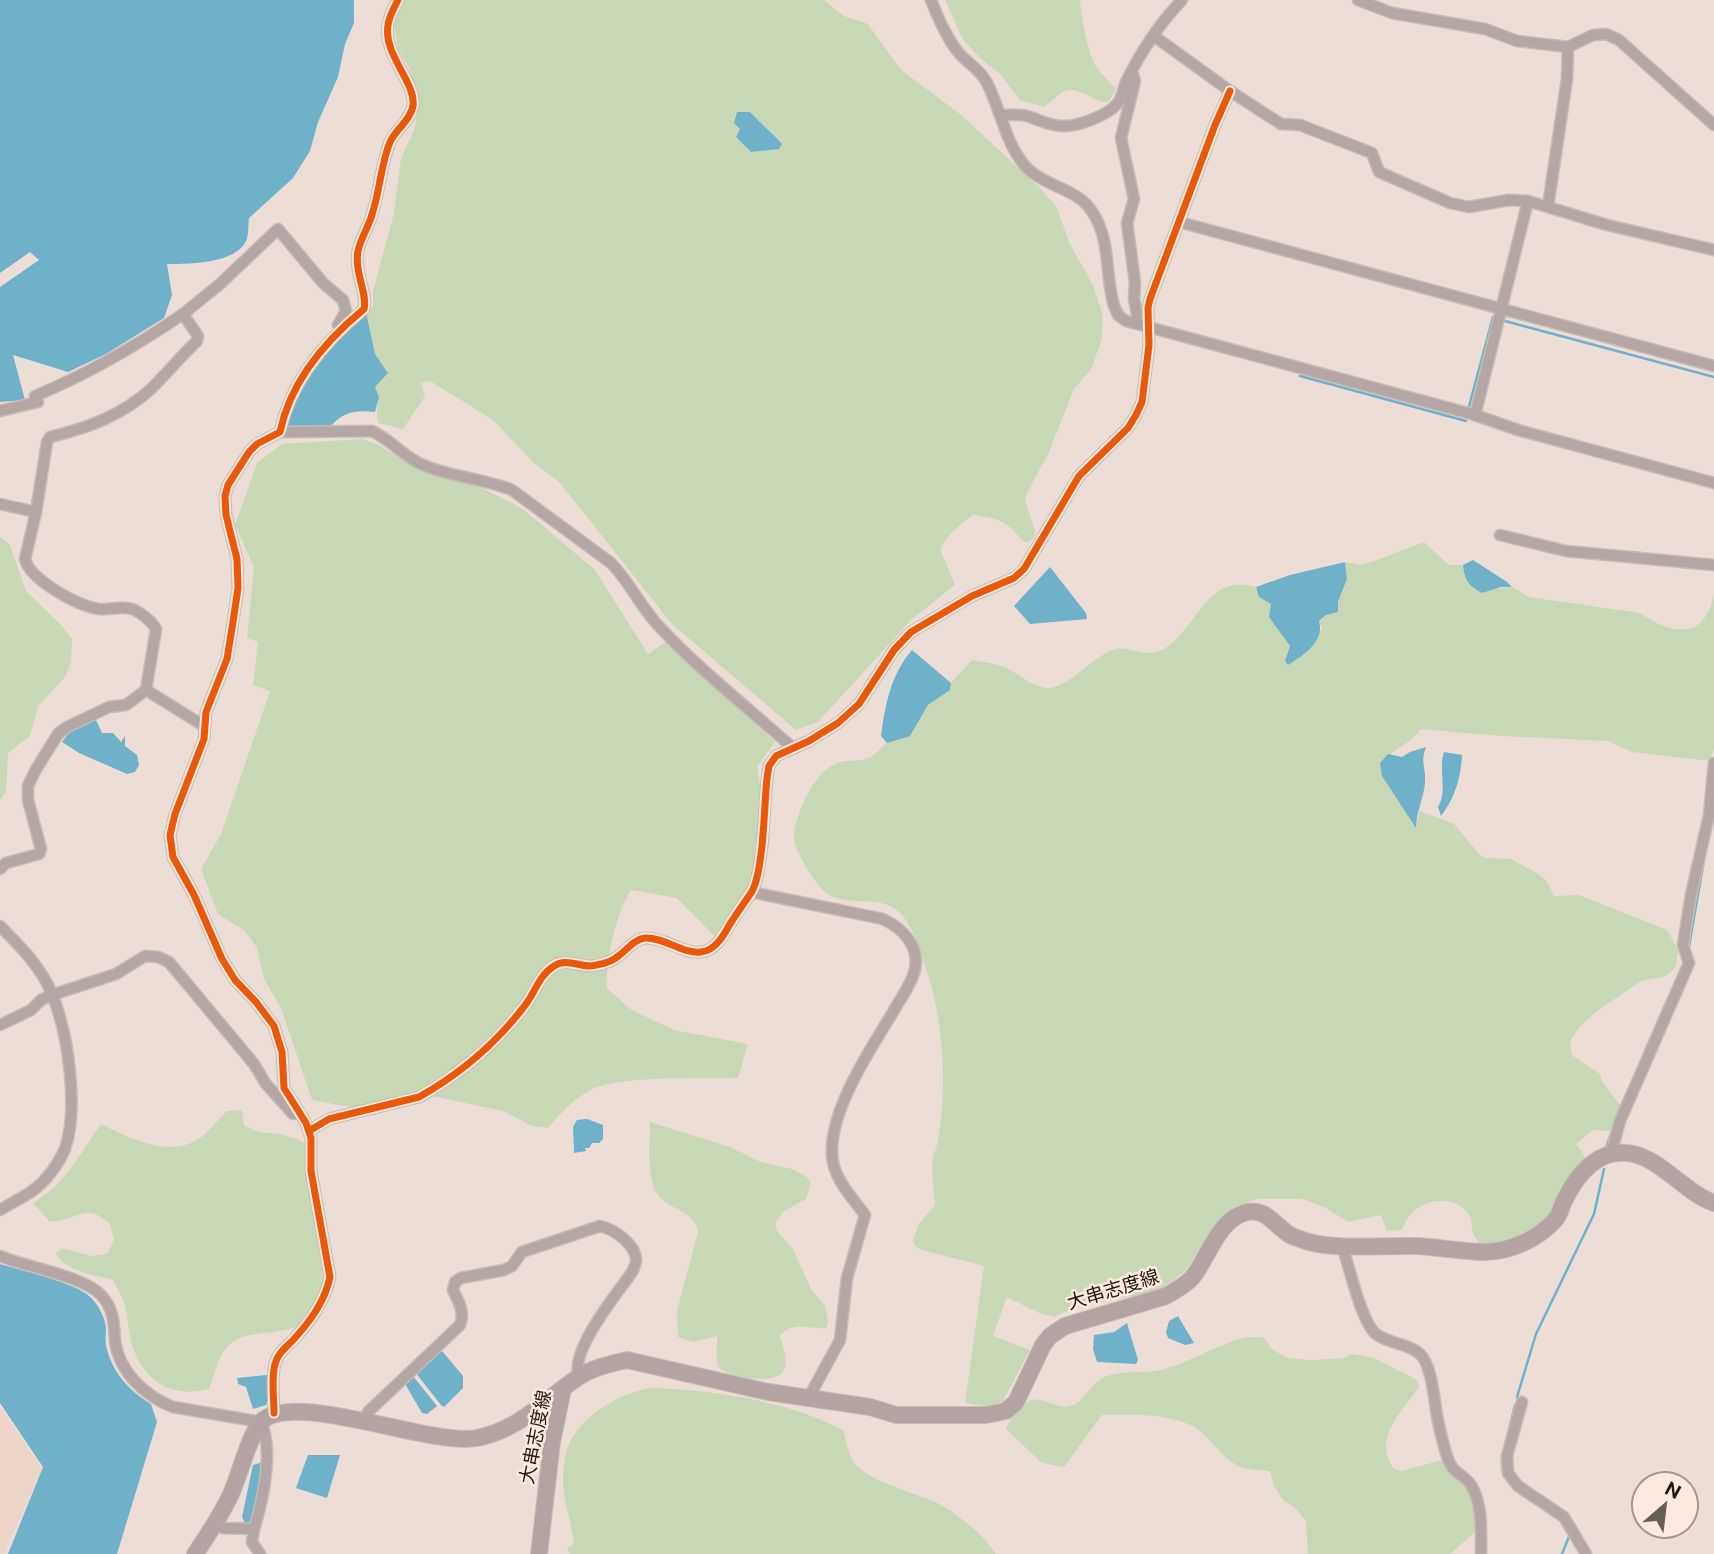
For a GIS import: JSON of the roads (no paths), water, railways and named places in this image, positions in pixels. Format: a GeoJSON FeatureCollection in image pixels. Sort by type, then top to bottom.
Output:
{"type":"FeatureCollection","features":[{"type":"Feature","properties":{"kind":"main road"},"geometry":{"type":"LineString","coordinates":[[1611,1154],[1623,1153],[1643,1157],[1688,1190],[1714,1203]]}},
{"type":"Feature","properties":{"kind":"main road","name":"大串志度線"},"geometry":{"type":"LineString","coordinates":[[539,1554],[552,1442],[563,1389],[579,1377],[605,1364],[627,1360],[768,1392],[870,1407],[896,1415],[986,1415],[1006,1410],[1016,1402],[1042,1345],[1050,1336],[1065,1325],[1166,1296],[1185,1285],[1194,1276],[1227,1225],[1241,1214],[1256,1211],[1264,1214],[1288,1234],[1312,1243],[1427,1247],[1467,1252],[1505,1249],[1524,1242],[1557,1218],[1564,1201],[1586,1168],[1595,1160],[1611,1154]]}},
{"type":"Feature","properties":{"kind":"main road"},"geometry":{"type":"LineString","coordinates":[[195,1554],[230,1495],[268,1418],[304,1413],[364,1421],[449,1438],[474,1439],[498,1433],[523,1420],[563,1389]]}},
{"type":"Feature","properties":{"kind":"street"},"geometry":{"type":"LineString","coordinates":[[280,432],[284,412],[291,397],[323,346],[363,309],[366,303],[357,263],[358,250],[374,209],[390,143],[411,113],[413,103],[388,38],[389,18],[398,0]]}},
{"type":"Feature","properties":{"kind":"street"},"geometry":{"type":"LineString","coordinates":[[931,0],[940,23],[956,49],[984,77],[1016,152],[1029,169],[1044,180],[1082,199],[1094,214],[1104,241],[1114,306],[1118,315],[1126,321],[1714,483]]}},
{"type":"Feature","properties":{"kind":"street"},"geometry":{"type":"LineString","coordinates":[[1000,115],[1026,116],[1045,124],[1065,127],[1110,110],[1119,103],[1132,72],[1169,13],[1182,0]]}},
{"type":"Feature","properties":{"kind":"street"},"geometry":{"type":"LineString","coordinates":[[1358,0],[1392,13],[1485,29],[1517,41],[1568,47],[1593,35],[1606,34],[1619,40],[1714,125]]}},
{"type":"Feature","properties":{"kind":"street"},"geometry":{"type":"LineString","coordinates":[[1154,36],[1280,124],[1300,125],[1372,153],[1379,172],[1450,203],[1469,207],[1509,200],[1528,201],[1607,225],[1714,250]]}},
{"type":"Feature","properties":{"kind":"street"},"geometry":{"type":"LineString","coordinates":[[1548,206],[1567,79],[1568,47]]}},
{"type":"Feature","properties":{"kind":"street"},"geometry":{"type":"LineString","coordinates":[[1132,72],[1135,81],[1121,138],[1134,200],[1127,223],[1135,282],[1136,323]]}},
{"type":"Feature","properties":{"kind":"street"},"geometry":{"type":"LineString","coordinates":[[308,1127],[419,1097],[431,1090],[476,1058],[525,1007],[536,985],[556,963],[591,966],[610,962],[620,957],[633,943],[644,938],[671,943],[687,950],[701,952],[713,948],[751,892],[760,865],[769,766],[776,756],[838,723],[859,704],[894,650],[911,632],[972,596],[1014,578],[1024,569],[1079,476],[1128,428],[1136,415],[1142,402],[1142,384],[1149,345],[1150,299],[1214,125],[1230,91]]}},
{"type":"Feature","properties":{"kind":"street"},"geometry":{"type":"LineString","coordinates":[[1475,415],[1528,201]]}},
{"type":"Feature","properties":{"kind":"street"},"geometry":{"type":"LineString","coordinates":[[1179,222],[1714,366]]}},
{"type":"Feature","properties":{"kind":"street"},"geometry":{"type":"LineString","coordinates":[[0,411],[38,402],[35,396],[78,378],[152,335],[220,284],[278,229],[323,284],[344,300],[346,312],[338,325],[340,329]]}},
{"type":"Feature","properties":{"kind":"street"},"geometry":{"type":"LineString","coordinates":[[0,869],[6,863],[39,854],[27,800],[28,786],[34,771],[58,734],[109,707],[126,705],[146,690],[156,629],[152,623],[129,607],[97,609],[53,590],[26,566],[24,559],[36,512],[47,442],[50,437],[88,428],[130,405],[152,388],[197,341],[198,336],[183,314]]}},
{"type":"Feature","properties":{"kind":"street"},"geometry":{"type":"LineString","coordinates":[[260,1554],[252,1542],[268,1454],[268,1418],[275,1363],[279,1353],[294,1339],[319,1307],[330,1276],[311,1171],[308,1127],[284,1088],[282,1052],[274,1026],[235,980],[222,959],[194,895],[173,856],[170,835],[175,814],[204,739],[206,712],[228,659],[238,587],[237,559],[226,515],[225,496],[228,485],[249,452],[257,444],[280,432],[372,431],[418,462],[512,490],[611,562],[624,576],[654,620],[675,643],[793,748]]}},
{"type":"Feature","properties":{"kind":"street"},"geometry":{"type":"LineString","coordinates":[[0,504],[36,512]]}},
{"type":"Feature","properties":{"kind":"street"},"geometry":{"type":"LineString","coordinates":[[1500,535],[1566,551],[1714,565]]}},
{"type":"Feature","properties":{"kind":"street"},"geometry":{"type":"LineString","coordinates":[[146,690],[204,726]]}},
{"type":"Feature","properties":{"kind":"street"},"geometry":{"type":"LineString","coordinates":[[1611,1154],[1620,1121],[1689,963],[1683,945],[1709,815],[1714,763]]}},
{"type":"Feature","properties":{"kind":"street"},"geometry":{"type":"LineString","coordinates":[[751,892],[883,919],[898,926],[908,937],[914,950],[915,968],[906,990],[855,1074],[836,1128],[832,1153],[835,1170],[865,1215],[847,1278],[840,1340],[809,1397]]}},
{"type":"Feature","properties":{"kind":"street"},"geometry":{"type":"LineString","coordinates":[[0,926],[39,970],[52,995],[63,1032],[70,1081],[70,1122],[65,1149],[47,1178],[35,1189],[0,1210]]}},
{"type":"Feature","properties":{"kind":"street"},"geometry":{"type":"LineString","coordinates":[[0,1025],[31,1010],[41,1000],[52,995],[116,974],[145,956],[158,957],[169,962],[254,1064],[266,1084],[308,1127]]}},
{"type":"Feature","properties":{"kind":"street"},"geometry":{"type":"LineString","coordinates":[[364,1421],[368,1412],[460,1325],[462,1307],[453,1290],[455,1282],[460,1278],[504,1270],[512,1266],[522,1252],[600,1226],[617,1233],[634,1251],[636,1261],[632,1272],[586,1340],[576,1370],[579,1377]]}},
{"type":"Feature","properties":{"kind":"street"},"geometry":{"type":"LineString","coordinates":[[1342,1245],[1363,1315],[1374,1333],[1420,1354],[1429,1373],[1451,1466],[1471,1485],[1477,1504],[1481,1524],[1481,1554]]}},
{"type":"Feature","properties":{"kind":"street"},"geometry":{"type":"LineString","coordinates":[[0,1256],[72,1279],[101,1294],[115,1322],[118,1356],[129,1375],[143,1390],[160,1402],[173,1407],[268,1418]]}},
{"type":"Feature","properties":{"kind":"street"},"geometry":{"type":"LineString","coordinates":[[1521,1402],[1507,1456],[1508,1473],[1518,1486],[1564,1517],[1586,1554]]}},
{"type":"Feature","properties":{"kind":"street"},"geometry":{"type":"LineString","coordinates":[[214,1524],[223,1528],[254,1529]]}},
{"type":"Feature","properties":{"kind":"water"},"geometry":{"type":"Polygon","coordinates":[[[0,0],[354,0],[354,23],[345,44],[338,77],[318,122],[310,151],[293,178],[249,218],[247,239],[240,249],[210,261],[167,264],[172,295],[164,318],[106,354],[68,372],[13,355],[25,400],[0,402],[0,287],[39,260],[30,252],[0,273],[0,0]]]}},
{"type":"Feature","properties":{"kind":"water"},"geometry":{"type":"Polygon","coordinates":[[[737,112],[750,112],[782,144],[779,149],[751,152],[736,137],[740,129],[734,123],[737,112]]]}},
{"type":"Feature","properties":{"kind":"water"},"geometry":{"type":"Polygon","coordinates":[[[366,312],[375,354],[388,373],[375,387],[379,397],[375,412],[351,413],[330,427],[287,428],[283,422],[325,349],[366,312]]]}},
{"type":"Feature","properties":{"kind":"water"},"geometry":{"type":"Polygon","coordinates":[[[1473,560],[1512,587],[1501,587],[1482,593],[1474,588],[1466,579],[1463,565],[1473,560]]]}},
{"type":"Feature","properties":{"kind":"water"},"geometry":{"type":"Polygon","coordinates":[[[1345,562],[1347,579],[1338,602],[1338,612],[1326,615],[1319,621],[1319,635],[1312,647],[1288,665],[1285,661],[1290,646],[1269,617],[1271,604],[1259,597],[1256,587],[1290,575],[1345,562]]]}},
{"type":"Feature","properties":{"kind":"water"},"geometry":{"type":"Polygon","coordinates":[[[1050,567],[1086,613],[1087,619],[1030,624],[1014,606],[1050,567]]]}},
{"type":"Feature","properties":{"kind":"water"},"geometry":{"type":"Polygon","coordinates":[[[912,650],[951,683],[950,690],[928,705],[910,736],[887,743],[881,736],[887,701],[899,669],[912,650]]]}},
{"type":"Feature","properties":{"kind":"water"},"geometry":{"type":"Polygon","coordinates":[[[95,718],[102,733],[113,733],[121,742],[125,736],[125,746],[137,755],[139,765],[135,772],[127,774],[79,753],[62,742],[72,729],[95,718]]]}},
{"type":"Feature","properties":{"kind":"water"},"geometry":{"type":"Polygon","coordinates":[[[1426,747],[1423,757],[1424,788],[1416,828],[1382,776],[1380,763],[1388,754],[1402,757],[1426,747]]]}},
{"type":"Feature","properties":{"kind":"water"},"geometry":{"type":"Polygon","coordinates":[[[1444,752],[1462,755],[1456,787],[1441,816],[1438,807],[1442,794],[1444,752]]]}},
{"type":"Feature","properties":{"kind":"water"},"geometry":{"type":"Polygon","coordinates":[[[587,1119],[603,1125],[603,1139],[599,1143],[592,1143],[589,1148],[585,1148],[586,1151],[574,1153],[573,1127],[577,1120],[587,1119]]]}},
{"type":"Feature","properties":{"kind":"water"},"geometry":{"type":"Polygon","coordinates":[[[0,1264],[58,1281],[88,1295],[104,1319],[108,1354],[117,1372],[135,1393],[151,1404],[157,1422],[117,1554],[8,1554],[43,1467],[0,1403],[0,1264]]]}},
{"type":"Feature","properties":{"kind":"water"},"geometry":{"type":"Polygon","coordinates":[[[1178,1316],[1194,1343],[1185,1345],[1168,1338],[1166,1332],[1169,1321],[1178,1316]]]}},
{"type":"Feature","properties":{"kind":"water"},"geometry":{"type":"Polygon","coordinates":[[[1127,1323],[1138,1360],[1136,1364],[1097,1362],[1093,1349],[1094,1335],[1114,1332],[1127,1323]]]}},
{"type":"Feature","properties":{"kind":"water"},"geometry":{"type":"Polygon","coordinates":[[[442,1351],[463,1376],[463,1388],[444,1407],[415,1372],[437,1352],[442,1351]]]}},
{"type":"Feature","properties":{"kind":"water"},"geometry":{"type":"Polygon","coordinates":[[[267,1375],[266,1405],[253,1409],[246,1387],[238,1384],[237,1378],[267,1375]]]}},
{"type":"Feature","properties":{"kind":"water"},"geometry":{"type":"Polygon","coordinates":[[[413,1376],[437,1406],[427,1414],[422,1413],[404,1382],[413,1376]]]}},
{"type":"Feature","properties":{"kind":"water"},"geometry":{"type":"Polygon","coordinates":[[[308,1455],[340,1455],[327,1498],[296,1488],[308,1455]]]}},
{"type":"Feature","properties":{"kind":"water"},"geometry":{"type":"Polygon","coordinates":[[[263,1462],[253,1519],[245,1523],[242,1517],[253,1465],[263,1462]]]}},
{"type":"Feature","properties":{"kind":"waterway"},"geometry":{"type":"LineString","coordinates":[[1468,410],[1493,317],[1495,318]]}},
{"type":"Feature","properties":{"kind":"waterway"},"geometry":{"type":"LineString","coordinates":[[1505,321],[1714,377]]}},
{"type":"Feature","properties":{"kind":"waterway"},"geometry":{"type":"LineString","coordinates":[[1300,376],[1466,421]]}},
{"type":"Feature","properties":{"kind":"waterway"},"geometry":{"type":"LineString","coordinates":[[1689,946],[1704,860]]}},
{"type":"Feature","properties":{"kind":"waterway"},"geometry":{"type":"LineString","coordinates":[[1645,1051],[1669,996]]}},
{"type":"Feature","properties":{"kind":"waterway"},"geometry":{"type":"LineString","coordinates":[[1606,1148],[1613,1128]]}},
{"type":"Feature","properties":{"kind":"waterway"},"geometry":{"type":"LineString","coordinates":[[1517,1397],[1536,1334],[1594,1214],[1604,1169]]}},
{"type":"Feature","properties":{"kind":"waterway"},"geometry":{"type":"LineString","coordinates":[[1507,1438],[1515,1405]]}},
{"type":"Feature","properties":{"kind":"waterway"},"geometry":{"type":"LineString","coordinates":[[1502,1455],[1502,1469]]}},
{"type":"Feature","properties":{"kind":"waterway"},"geometry":{"type":"LineString","coordinates":[[1507,1480],[1514,1489]]}},
{"type":"Feature","properties":{"kind":"waterway"},"geometry":{"type":"LineString","coordinates":[[1562,1554],[1570,1534]]}}]}
